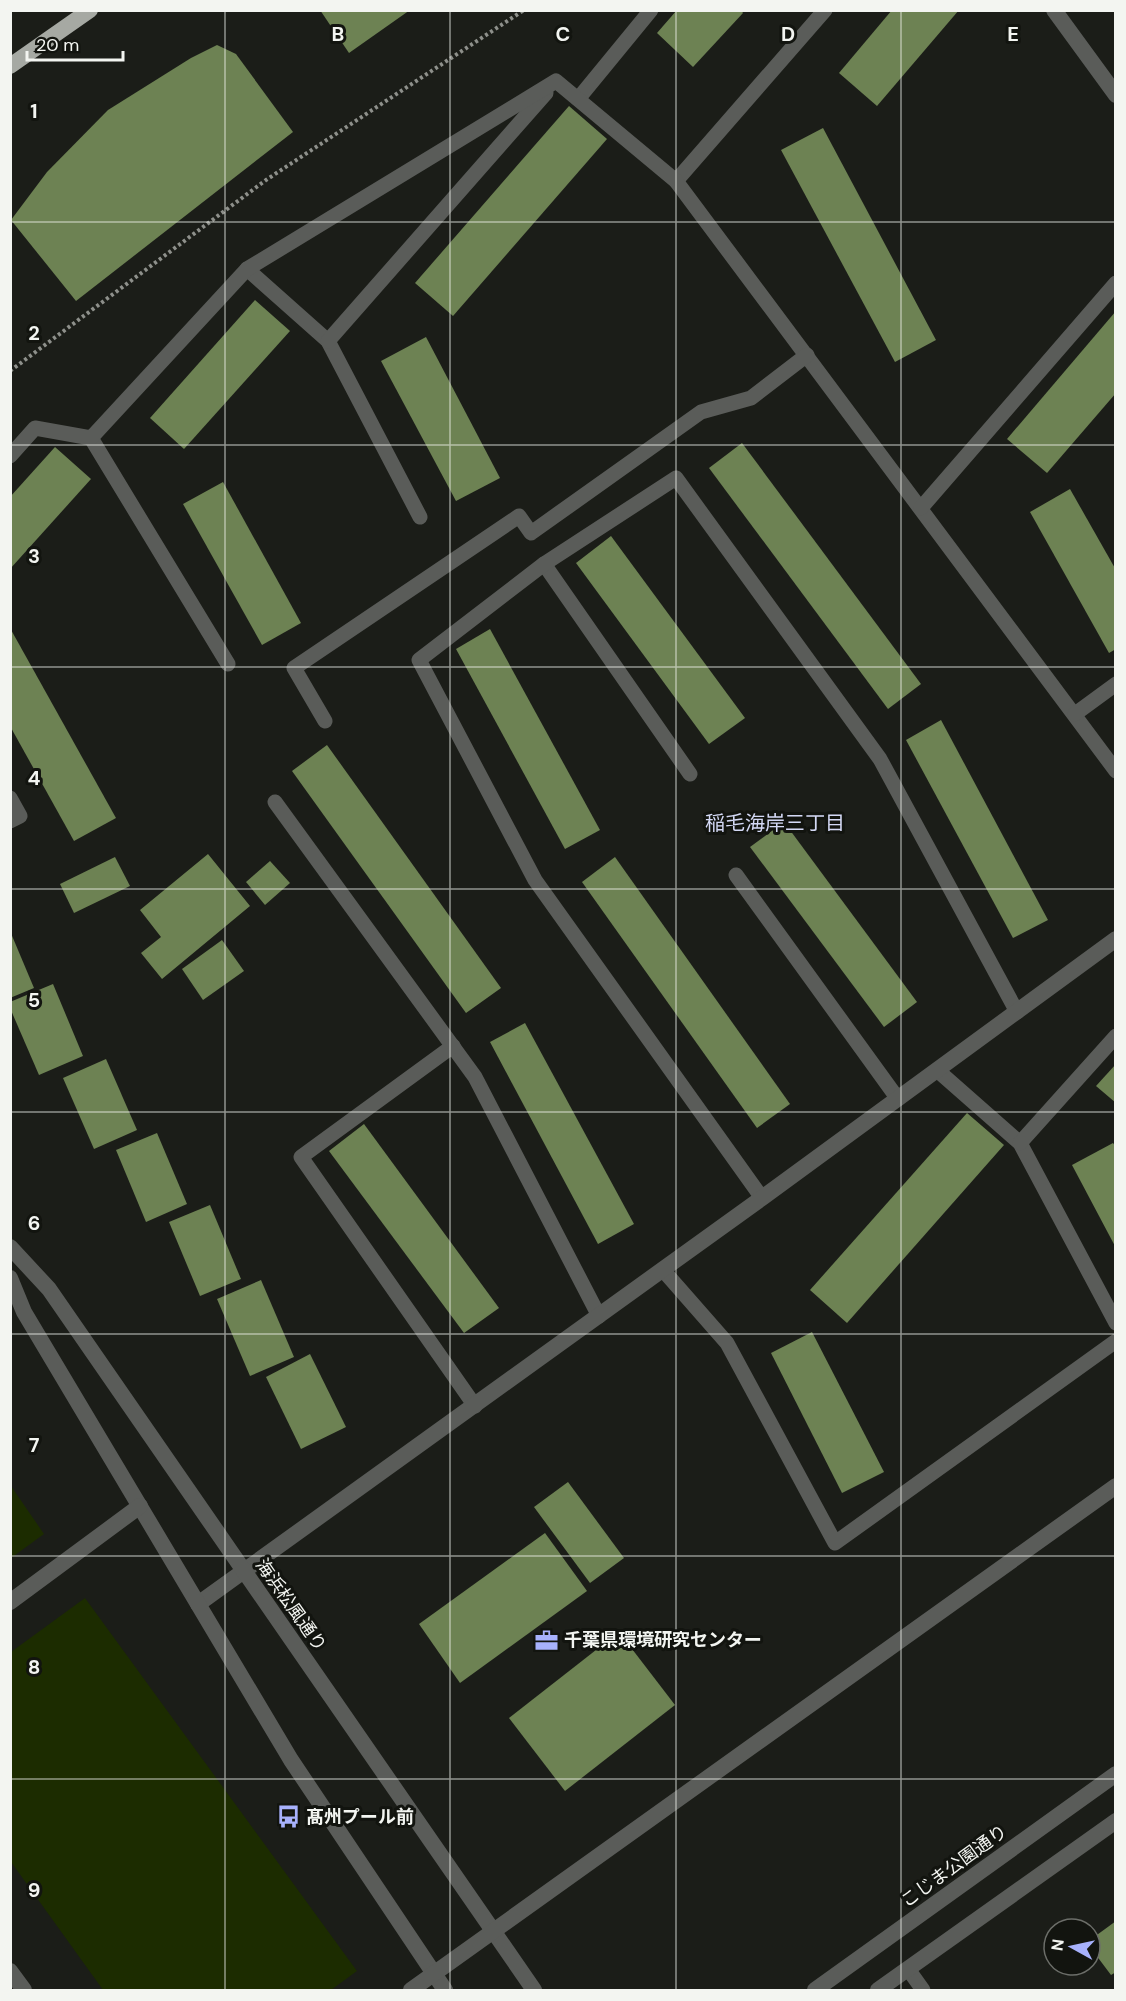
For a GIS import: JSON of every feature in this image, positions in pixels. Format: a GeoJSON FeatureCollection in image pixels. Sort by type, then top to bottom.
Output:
{"type":"FeatureCollection","features":[{"type":"Feature","properties":{"kind":"highway"},"geometry":{"type":"LineString","coordinates":[[10,66],[90,10]]}},
{"type":"Feature","properties":{"kind":"street"},"geometry":{"type":"LineString","coordinates":[[1054,10],[1116,95]]}},
{"type":"Feature","properties":{"kind":"street"},"geometry":{"type":"LineString","coordinates":[[198,1604],[663,1270],[1116,939]]}},
{"type":"Feature","properties":{"kind":"street","name":"海浜松風通り"},"geometry":{"type":"LineString","coordinates":[[10,1247],[49,1289],[534,1990]]}},
{"type":"Feature","properties":{"kind":"street"},"geometry":{"type":"LineString","coordinates":[[10,1278],[24,1312],[291,1760],[445,1990]]}},
{"type":"Feature","properties":{"kind":"street"},"geometry":{"type":"LineString","coordinates":[[411,1990],[1116,1486]]}},
{"type":"Feature","properties":{"kind":"street"},"geometry":{"type":"LineString","coordinates":[[10,1602],[140,1506]]}},
{"type":"Feature","properties":{"kind":"street","name":"こじま公園通り"},"geometry":{"type":"LineString","coordinates":[[815,1990],[1116,1773]]}},
{"type":"Feature","properties":{"kind":"street"},"geometry":{"type":"LineString","coordinates":[[878,1990],[1116,1821]]}},
{"type":"Feature","properties":{"kind":"street"},"geometry":{"type":"LineString","coordinates":[[10,1971],[23,1990]]}},
{"type":"Feature","properties":{"kind":"lane"},"geometry":{"type":"LineString","coordinates":[[578,99],[651,10]]}},
{"type":"Feature","properties":{"kind":"lane"},"geometry":{"type":"LineString","coordinates":[[676,181],[825,10]]}},
{"type":"Feature","properties":{"kind":"lane"},"geometry":{"type":"LineString","coordinates":[[556,81],[676,181],[1116,771]]}},
{"type":"Feature","properties":{"kind":"lane"},"geometry":{"type":"LineString","coordinates":[[91,438],[247,269],[556,81]]}},
{"type":"Feature","properties":{"kind":"lane"},"geometry":{"type":"LineString","coordinates":[[328,341],[556,81]]}},
{"type":"Feature","properties":{"kind":"lane"},"geometry":{"type":"LineString","coordinates":[[247,269],[328,341],[420,517]]}},
{"type":"Feature","properties":{"kind":"lane"},"geometry":{"type":"LineString","coordinates":[[921,508],[1116,283]]}},
{"type":"Feature","properties":{"kind":"lane"},"geometry":{"type":"LineString","coordinates":[[326,721],[294,668],[519,516],[531,533],[700,412],[751,398],[807,355]]}},
{"type":"Feature","properties":{"kind":"lane"},"geometry":{"type":"LineString","coordinates":[[10,456],[35,428],[91,438],[228,664]]}},
{"type":"Feature","properties":{"kind":"lane"},"geometry":{"type":"LineString","coordinates":[[762,1198],[535,880],[419,660],[544,564],[676,478],[880,759],[1017,1012]]}},
{"type":"Feature","properties":{"kind":"lane"},"geometry":{"type":"LineString","coordinates":[[544,564],[690,774]]}},
{"type":"Feature","properties":{"kind":"lane"},"geometry":{"type":"LineString","coordinates":[[1075,714],[1116,684]]}},
{"type":"Feature","properties":{"kind":"lane"},"geometry":{"type":"LineString","coordinates":[[10,798],[20,816],[10,821]]}},
{"type":"Feature","properties":{"kind":"lane"},"geometry":{"type":"LineString","coordinates":[[275,802],[475,1077],[599,1316]]}},
{"type":"Feature","properties":{"kind":"lane"},"geometry":{"type":"LineString","coordinates":[[736,875],[898,1099]]}},
{"type":"Feature","properties":{"kind":"lane"},"geometry":{"type":"LineString","coordinates":[[1020,1143],[1116,1036]]}},
{"type":"Feature","properties":{"kind":"lane"},"geometry":{"type":"LineString","coordinates":[[453,1046],[301,1157],[475,1406]]}},
{"type":"Feature","properties":{"kind":"lane"},"geometry":{"type":"LineString","coordinates":[[937,1070],[1020,1143],[1116,1323]]}},
{"type":"Feature","properties":{"kind":"lane"},"geometry":{"type":"LineString","coordinates":[[663,1270],[727,1343],[835,1543],[1116,1341]]}},
{"type":"Feature","properties":{"kind":"lane"},"geometry":{"type":"LineString","coordinates":[[908,1969],[923,1990]]}},
{"type":"Feature","properties":{"kind":"path"},"geometry":{"type":"LineString","coordinates":[[10,371],[266,180],[524,10]]}},
{"type":"Feature","properties":{"kind":"green space"},"geometry":{"type":"Polygon","coordinates":[[[11,1486],[44,1534],[10,1558],[11,1486]]]}},
{"type":"Feature","properties":{"kind":"green space"},"geometry":{"type":"Polygon","coordinates":[[[85,1598],[357,1971],[331,1990],[103,1990],[11,1862],[11,1652],[85,1598]]]}},
{"type":"Feature","properties":{"kind":"building"},"geometry":{"type":"Polygon","coordinates":[[[320,10],[410,10],[349,53],[320,10]]]}},
{"type":"Feature","properties":{"kind":"building"},"geometry":{"type":"Polygon","coordinates":[[[677,10],[741,10],[743,13],[693,67],[657,33],[677,10]]]}},
{"type":"Feature","properties":{"kind":"building"},"geometry":{"type":"Polygon","coordinates":[[[892,10],[959,10],[877,106],[839,73],[892,10]]]}},
{"type":"Feature","properties":{"kind":"building"},"geometry":{"type":"Polygon","coordinates":[[[217,45],[236,54],[293,132],[76,301],[11,220],[47,172],[108,110],[191,58],[217,45]]]}},
{"type":"Feature","properties":{"kind":"building"},"geometry":{"type":"Polygon","coordinates":[[[569,106],[607,139],[453,316],[415,283],[569,106]]]}},
{"type":"Feature","properties":{"kind":"building"},"geometry":{"type":"Polygon","coordinates":[[[823,128],[936,340],[895,362],[781,150],[823,128]]]}},
{"type":"Feature","properties":{"kind":"building"},"geometry":{"type":"Polygon","coordinates":[[[255,300],[290,331],[184,449],[150,418],[255,300]]]}},
{"type":"Feature","properties":{"kind":"building"},"geometry":{"type":"Polygon","coordinates":[[[1116,311],[1116,393],[1047,473],[1007,439],[1116,311]]]}},
{"type":"Feature","properties":{"kind":"building"},"geometry":{"type":"Polygon","coordinates":[[[426,337],[500,478],[456,501],[381,361],[426,337]]]}},
{"type":"Feature","properties":{"kind":"building"},"geometry":{"type":"Polygon","coordinates":[[[742,443],[921,684],[888,709],[709,468],[742,443]]]}},
{"type":"Feature","properties":{"kind":"building"},"geometry":{"type":"Polygon","coordinates":[[[55,447],[91,479],[10,569],[10,497],[55,447]]]}},
{"type":"Feature","properties":{"kind":"building"},"geometry":{"type":"Polygon","coordinates":[[[223,482],[301,623],[262,645],[183,504],[223,482]]]}},
{"type":"Feature","properties":{"kind":"building"},"geometry":{"type":"Polygon","coordinates":[[[1070,489],[1116,570],[1116,649],[1109,653],[1030,512],[1070,489]]]}},
{"type":"Feature","properties":{"kind":"building"},"geometry":{"type":"Polygon","coordinates":[[[611,536],[745,718],[709,744],[576,563],[611,536]]]}},
{"type":"Feature","properties":{"kind":"building"},"geometry":{"type":"Polygon","coordinates":[[[10,628],[116,818],[74,841],[10,726],[10,628]]]}},
{"type":"Feature","properties":{"kind":"building"},"geometry":{"type":"Polygon","coordinates":[[[490,629],[600,830],[565,849],[456,649],[490,629]]]}},
{"type":"Feature","properties":{"kind":"building"},"geometry":{"type":"Polygon","coordinates":[[[941,720],[1048,920],[1013,938],[906,740],[941,720]]]}},
{"type":"Feature","properties":{"kind":"building"},"geometry":{"type":"Polygon","coordinates":[[[327,745],[501,988],[466,1013],[292,771],[327,745]]]}},
{"type":"Feature","properties":{"kind":"building"},"geometry":{"type":"Polygon","coordinates":[[[784,822],[917,1002],[884,1027],[750,847],[784,822]]]}},
{"type":"Feature","properties":{"kind":"building"},"geometry":{"type":"Polygon","coordinates":[[[208,854],[250,906],[162,979],[141,953],[161,937],[140,910],[208,854]]]}},
{"type":"Feature","properties":{"kind":"building"},"geometry":{"type":"Polygon","coordinates":[[[115,857],[130,886],[74,913],[60,884],[115,857]]]}},
{"type":"Feature","properties":{"kind":"building"},"geometry":{"type":"Polygon","coordinates":[[[615,857],[790,1104],[757,1128],[582,882],[615,857]]]}},
{"type":"Feature","properties":{"kind":"building"},"geometry":{"type":"Polygon","coordinates":[[[270,861],[290,883],[265,905],[246,882],[270,861]]]}},
{"type":"Feature","properties":{"kind":"building"},"geometry":{"type":"Polygon","coordinates":[[[10,931],[34,988],[10,998],[10,931]]]}},
{"type":"Feature","properties":{"kind":"building"},"geometry":{"type":"Polygon","coordinates":[[[222,940],[244,971],[203,1000],[182,969],[222,940]]]}},
{"type":"Feature","properties":{"kind":"building"},"geometry":{"type":"Polygon","coordinates":[[[53,984],[83,1056],[39,1075],[10,1008],[10,1002],[53,984]]]}},
{"type":"Feature","properties":{"kind":"building"},"geometry":{"type":"Polygon","coordinates":[[[525,1023],[634,1224],[598,1244],[490,1042],[525,1023]]]}},
{"type":"Feature","properties":{"kind":"building"},"geometry":{"type":"Polygon","coordinates":[[[106,1059],[137,1130],[94,1149],[63,1078],[106,1059]]]}},
{"type":"Feature","properties":{"kind":"building"},"geometry":{"type":"Polygon","coordinates":[[[1116,1064],[1116,1103],[1096,1086],[1116,1064]]]}},
{"type":"Feature","properties":{"kind":"building"},"geometry":{"type":"Polygon","coordinates":[[[967,1113],[1004,1145],[847,1323],[810,1290],[967,1113]]]}},
{"type":"Feature","properties":{"kind":"building"},"geometry":{"type":"Polygon","coordinates":[[[364,1124],[499,1308],[464,1333],[329,1151],[364,1124]]]}},
{"type":"Feature","properties":{"kind":"building"},"geometry":{"type":"Polygon","coordinates":[[[157,1133],[187,1204],[146,1222],[116,1150],[157,1133]]]}},
{"type":"Feature","properties":{"kind":"building"},"geometry":{"type":"Polygon","coordinates":[[[1113,1143],[1116,1147],[1116,1248],[1072,1165],[1113,1143]]]}},
{"type":"Feature","properties":{"kind":"building"},"geometry":{"type":"Polygon","coordinates":[[[210,1205],[241,1279],[200,1296],[169,1222],[210,1205]]]}},
{"type":"Feature","properties":{"kind":"building"},"geometry":{"type":"Polygon","coordinates":[[[261,1280],[294,1357],[250,1376],[217,1299],[261,1280]]]}},
{"type":"Feature","properties":{"kind":"building"},"geometry":{"type":"Polygon","coordinates":[[[812,1332],[884,1472],[842,1493],[771,1353],[812,1332]]]}},
{"type":"Feature","properties":{"kind":"building"},"geometry":{"type":"Polygon","coordinates":[[[310,1354],[346,1427],[301,1449],[266,1377],[310,1354]]]}},
{"type":"Feature","properties":{"kind":"building"},"geometry":{"type":"Polygon","coordinates":[[[568,1482],[624,1558],[590,1583],[534,1507],[568,1482]]]}},
{"type":"Feature","properties":{"kind":"building"},"geometry":{"type":"Polygon","coordinates":[[[545,1533],[587,1591],[460,1683],[419,1624],[545,1533]]]}},
{"type":"Feature","properties":{"kind":"building"},"geometry":{"type":"Polygon","coordinates":[[[619,1632],[675,1705],[565,1791],[509,1718],[619,1632]]]}},
{"type":"Feature","properties":{"kind":"building"},"geometry":{"type":"Polygon","coordinates":[[[1116,1921],[1116,1972],[1111,1975],[1102,1963],[1102,1931],[1116,1921]]]}},
{"type":"Feature","properties":{"kind":"place","name":"千葉県環境研究センター"},"geometry":{"type":"Point","coordinates":[546,1640]}},
{"type":"Feature","properties":{"kind":"place","name":"髙州プール前"},"geometry":{"type":"Point","coordinates":[288,1817]}},
{"type":"Feature","properties":{"kind":"district","name":"稲毛海岸三丁目"},"geometry":{"type":"Point","coordinates":[775,823]}}]}
